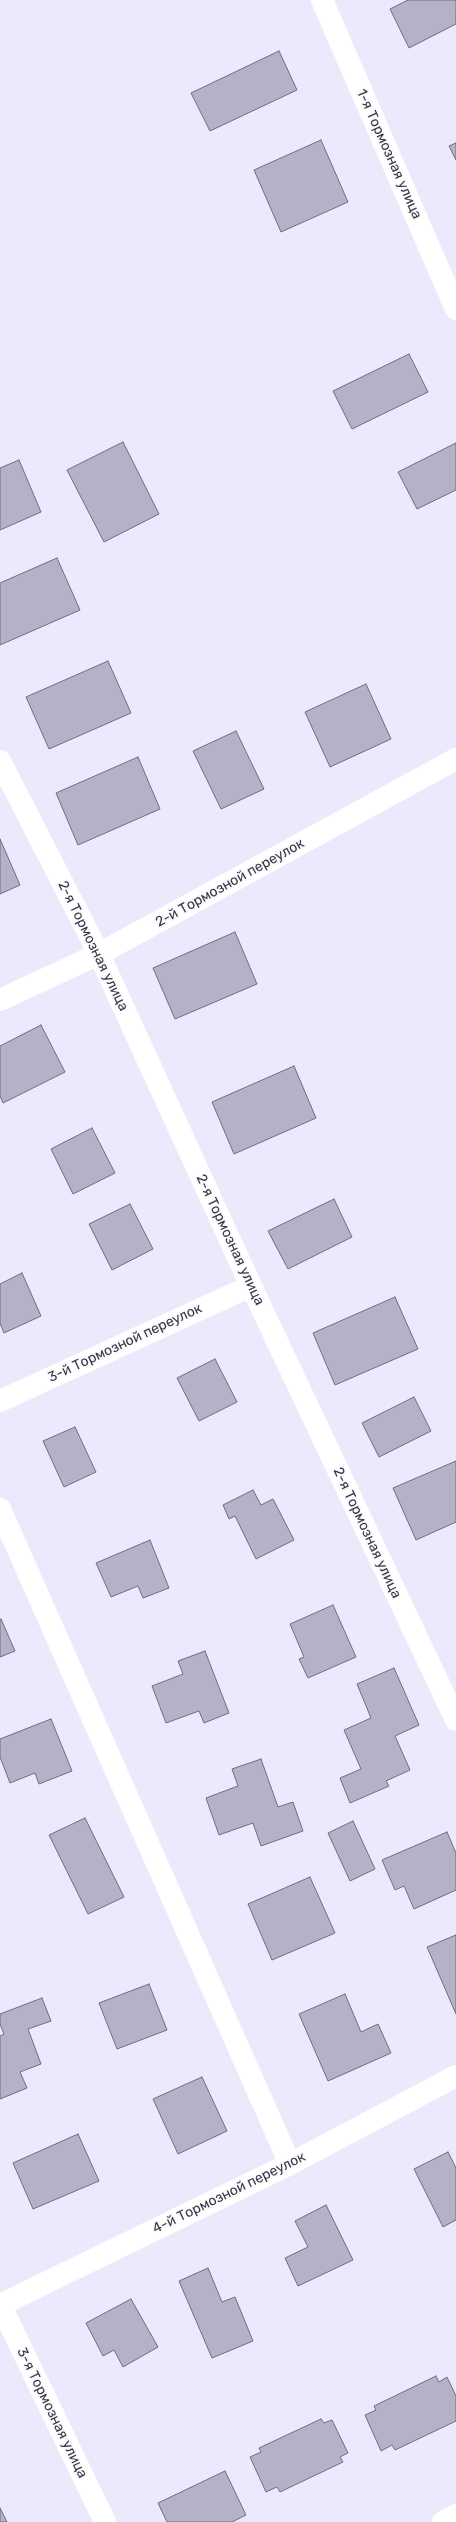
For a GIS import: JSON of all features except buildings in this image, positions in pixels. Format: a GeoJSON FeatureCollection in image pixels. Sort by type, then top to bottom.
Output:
{"type":"FeatureCollection","features":[{"type":"Feature","properties":{"kind":"street","name":"1-я Тормозная улица"},"geometry":{"type":"LineString","coordinates":[[322,0],[456,308]]}},
{"type":"Feature","properties":{"kind":"street","name":"2-й Тормозной переулок"},"geometry":{"type":"LineString","coordinates":[[0,1000],[100,954],[456,759]]}},
{"type":"Feature","properties":{"kind":"street","name":"2-я Тормозная улица"},"geometry":{"type":"LineString","coordinates":[[0,761],[100,954],[251,1286],[456,1720]]}},
{"type":"Feature","properties":{"kind":"street","name":"3-й Тормозной переулок"},"geometry":{"type":"LineString","coordinates":[[0,1401],[251,1286]]}},
{"type":"Feature","properties":{"kind":"street"},"geometry":{"type":"LineString","coordinates":[[0,1510],[290,2164]]}},
{"type":"Feature","properties":{"kind":"street","name":"4-й Тормозной переулок"},"geometry":{"type":"LineString","coordinates":[[0,2305],[290,2164],[456,2076]]}},
{"type":"Feature","properties":{"kind":"street","name":"3-я Тормозная улица"},"geometry":{"type":"LineString","coordinates":[[0,2305],[105,2522]]}},
{"type":"Feature","properties":{"kind":"street"},"geometry":{"type":"LineString","coordinates":[[443,2522],[456,2515]]}}]}
